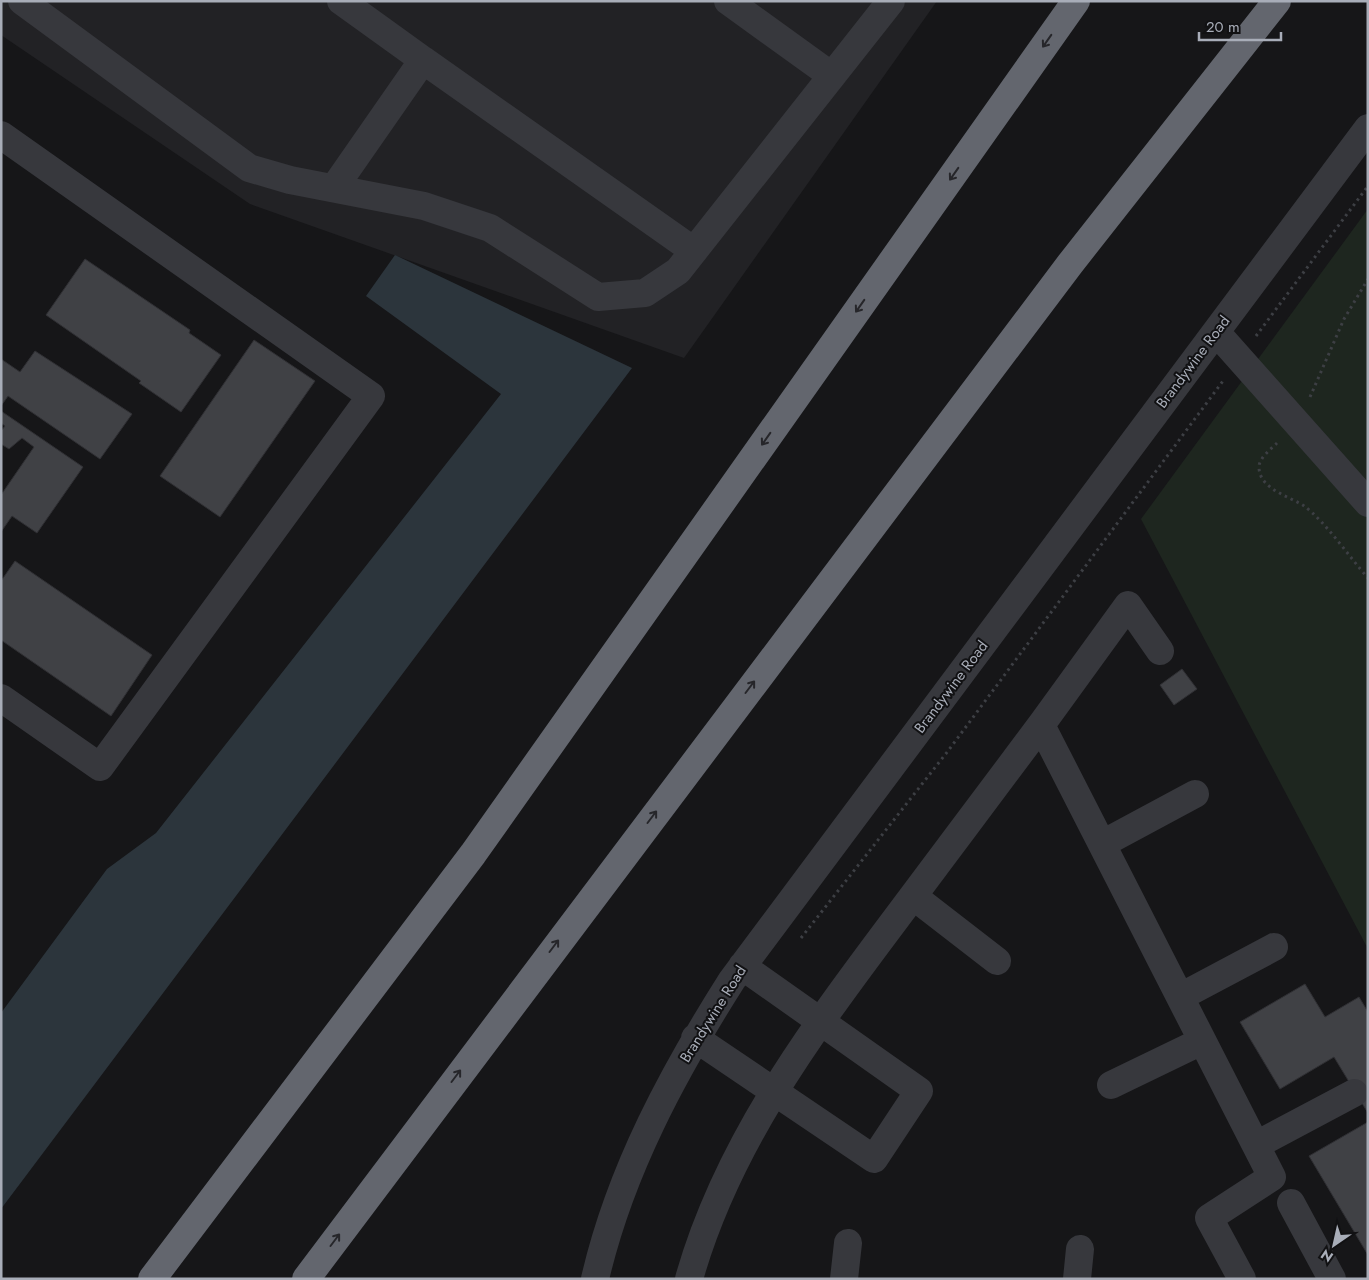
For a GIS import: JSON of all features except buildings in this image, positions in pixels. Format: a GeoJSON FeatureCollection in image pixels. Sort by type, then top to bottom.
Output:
{"type":"FeatureCollection","features":[{"type":"Feature","properties":{"kind":"highway"},"geometry":{"type":"LineString","coordinates":[[152,1279],[473,854],[1076,1]]}},
{"type":"Feature","properties":{"kind":"highway"},"geometry":{"type":"LineString","coordinates":[[306,1279],[1058,280],[1277,1]]}},
{"type":"Feature","properties":{"kind":"street"},"geometry":{"type":"LineString","coordinates":[[341,1],[694,251]]}},
{"type":"Feature","properties":{"kind":"street"},"geometry":{"type":"LineString","coordinates":[[728,1],[832,76]]}},
{"type":"Feature","properties":{"kind":"street"},"geometry":{"type":"LineString","coordinates":[[38,6],[249,168],[290,180],[424,206],[490,228],[598,297],[645,293],[678,271],[832,76],[880,5]]}},
{"type":"Feature","properties":{"kind":"street"},"geometry":{"type":"LineString","coordinates":[[334,188],[423,60]]}},
{"type":"Feature","properties":{"kind":"street","name":"Brandywine Road"},"geometry":{"type":"LineString","coordinates":[[595,1279],[623,1189],[653,1117],[695,1038],[742,966],[1368,128]]}},
{"type":"Feature","properties":{"kind":"street"},"geometry":{"type":"LineString","coordinates":[[1,135],[370,396],[100,768],[1,698]]}},
{"type":"Feature","properties":{"kind":"street"},"geometry":{"type":"LineString","coordinates":[[1216,332],[1368,503]]}},
{"type":"Feature","properties":{"kind":"street"},"geometry":{"type":"LineString","coordinates":[[689,1279],[699,1243],[737,1156],[773,1091],[820,1021],[1128,605],[1160,651]]}},
{"type":"Feature","properties":{"kind":"street"},"geometry":{"type":"LineString","coordinates":[[1040,725],[1272,1177],[1209,1218],[1242,1279]]}},
{"type":"Feature","properties":{"kind":"street"},"geometry":{"type":"LineString","coordinates":[[1102,844],[1195,794]]}},
{"type":"Feature","properties":{"kind":"street"},"geometry":{"type":"LineString","coordinates":[[913,896],[997,961]]}},
{"type":"Feature","properties":{"kind":"street"},"geometry":{"type":"LineString","coordinates":[[1180,997],[1274,947]]}},
{"type":"Feature","properties":{"kind":"street"},"geometry":{"type":"LineString","coordinates":[[695,1038],[874,1159],[920,1091],[742,966]]}},
{"type":"Feature","properties":{"kind":"street"},"geometry":{"type":"LineString","coordinates":[[1111,1085],[1202,1041]]}},
{"type":"Feature","properties":{"kind":"street"},"geometry":{"type":"LineString","coordinates":[[1256,1145],[1354,1093]]}},
{"type":"Feature","properties":{"kind":"street"},"geometry":{"type":"LineString","coordinates":[[1291,1202],[1332,1279]]}},
{"type":"Feature","properties":{"kind":"street"},"geometry":{"type":"LineString","coordinates":[[844,1279],[848,1243]]}},
{"type":"Feature","properties":{"kind":"street"},"geometry":{"type":"LineString","coordinates":[[1077,1279],[1080,1249]]}},
{"type":"Feature","properties":{"kind":"path"},"geometry":{"type":"LineString","coordinates":[[796,944],[948,751],[1368,186]]}},
{"type":"Feature","properties":{"kind":"shaded area"},"geometry":{"type":"Polygon","coordinates":[[[1,1],[937,1],[684,358],[250,204],[1,35],[1,1]]]}},
{"type":"Feature","properties":{"kind":"shaded area"},"geometry":{"type":"Polygon","coordinates":[[[1368,209],[1368,949],[1141,519],[1368,209]]]}},
{"type":"Feature","properties":{"kind":"shaded area"},"geometry":{"type":"Polygon","coordinates":[[[395,255],[632,368],[1,1209],[1,1013],[107,869],[156,833],[501,394],[366,296],[395,255]]]}}]}
